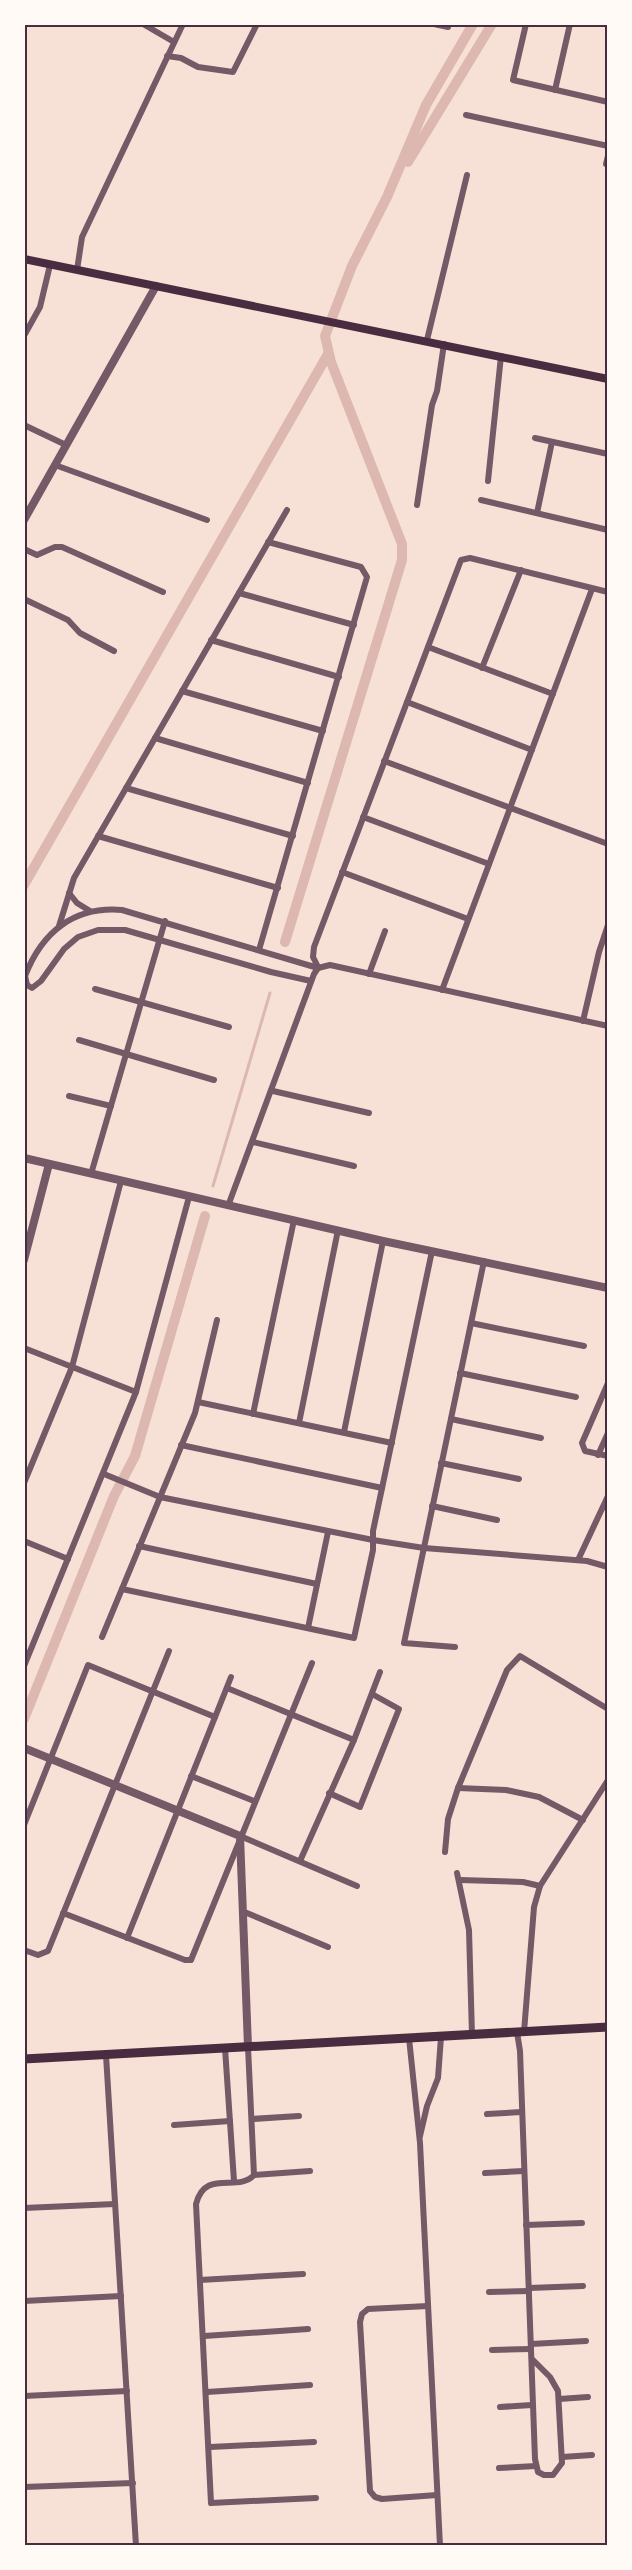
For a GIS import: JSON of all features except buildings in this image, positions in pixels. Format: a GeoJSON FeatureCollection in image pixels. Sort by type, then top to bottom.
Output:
{"type":"FeatureCollection","features":[{"type":"Feature","properties":{"kind":"main road"},"geometry":{"type":"LineString","coordinates":[[24,259],[608,379]]}},
{"type":"Feature","properties":{"kind":"main road"},"geometry":{"type":"LineString","coordinates":[[24,2059],[608,2028]]}},
{"type":"Feature","properties":{"kind":"street"},"geometry":{"type":"LineString","coordinates":[[143,24],[174,42]]}},
{"type":"Feature","properties":{"kind":"street"},"geometry":{"type":"LineString","coordinates":[[77,270],[82,237],[183,24]]}},
{"type":"Feature","properties":{"kind":"street"},"geometry":{"type":"LineString","coordinates":[[434,24],[448,27]]}},
{"type":"Feature","properties":{"kind":"street"},"geometry":{"type":"LineString","coordinates":[[526,24],[513,80],[608,102]]}},
{"type":"Feature","properties":{"kind":"street"},"geometry":{"type":"LineString","coordinates":[[555,90],[570,24]]}},
{"type":"Feature","properties":{"kind":"street"},"geometry":{"type":"LineString","coordinates":[[167,56],[181,58],[198,67],[233,72],[256,26]]}},
{"type":"Feature","properties":{"kind":"street"},"geometry":{"type":"LineString","coordinates":[[466,115],[608,146]]}},
{"type":"Feature","properties":{"kind":"street"},"geometry":{"type":"LineString","coordinates":[[606,164],[608,156]]}},
{"type":"Feature","properties":{"kind":"street"},"geometry":{"type":"LineString","coordinates":[[427,340],[467,175]]}},
{"type":"Feature","properties":{"kind":"street"},"geometry":{"type":"LineString","coordinates":[[25,334],[40,307],[50,265]]}},
{"type":"Feature","properties":{"kind":"street"},"geometry":{"type":"LineString","coordinates":[[24,519],[156,286]]}},
{"type":"Feature","properties":{"kind":"street"},"geometry":{"type":"LineString","coordinates":[[417,505],[444,344]]}},
{"type":"Feature","properties":{"kind":"street"},"geometry":{"type":"LineString","coordinates":[[488,481],[501,356]]}},
{"type":"Feature","properties":{"kind":"street"},"geometry":{"type":"LineString","coordinates":[[24,425],[66,445]]}},
{"type":"Feature","properties":{"kind":"street"},"geometry":{"type":"LineString","coordinates":[[535,438],[608,454]]}},
{"type":"Feature","properties":{"kind":"street"},"geometry":{"type":"LineString","coordinates":[[537,513],[552,442]]}},
{"type":"Feature","properties":{"kind":"street"},"geometry":{"type":"LineString","coordinates":[[55,465],[207,520]]}},
{"type":"Feature","properties":{"kind":"street"},"geometry":{"type":"LineString","coordinates":[[481,500],[608,530]]}},
{"type":"Feature","properties":{"kind":"street"},"geometry":{"type":"LineString","coordinates":[[59,926],[74,878],[287,510]]}},
{"type":"Feature","properties":{"kind":"street"},"geometry":{"type":"LineString","coordinates":[[260,950],[367,577],[358,566],[268,542]]}},
{"type":"Feature","properties":{"kind":"street"},"geometry":{"type":"LineString","coordinates":[[24,549],[37,555],[55,547],[62,547],[163,592]]}},
{"type":"Feature","properties":{"kind":"street"},"geometry":{"type":"LineString","coordinates":[[318,968],[313,957],[314,947],[458,564],[463,558],[470,558],[608,592]]}},
{"type":"Feature","properties":{"kind":"street"},"geometry":{"type":"LineString","coordinates":[[482,668],[521,570]]}},
{"type":"Feature","properties":{"kind":"street"},"geometry":{"type":"LineString","coordinates":[[442,990],[592,589]]}},
{"type":"Feature","properties":{"kind":"street"},"geometry":{"type":"LineString","coordinates":[[239,593],[354,625]]}},
{"type":"Feature","properties":{"kind":"street"},"geometry":{"type":"LineString","coordinates":[[24,599],[68,620],[80,633],[114,651]]}},
{"type":"Feature","properties":{"kind":"street"},"geometry":{"type":"LineString","coordinates":[[212,640],[339,677]]}},
{"type":"Feature","properties":{"kind":"street"},"geometry":{"type":"LineString","coordinates":[[428,647],[553,694]]}},
{"type":"Feature","properties":{"kind":"street"},"geometry":{"type":"LineString","coordinates":[[182,691],[323,731]]}},
{"type":"Feature","properties":{"kind":"street"},"geometry":{"type":"LineString","coordinates":[[407,702],[532,750]]}},
{"type":"Feature","properties":{"kind":"street"},"geometry":{"type":"LineString","coordinates":[[155,738],[308,783]]}},
{"type":"Feature","properties":{"kind":"street"},"geometry":{"type":"LineString","coordinates":[[384,761],[608,844]]}},
{"type":"Feature","properties":{"kind":"street"},"geometry":{"type":"LineString","coordinates":[[126,788],[293,836]]}},
{"type":"Feature","properties":{"kind":"street"},"geometry":{"type":"LineString","coordinates":[[363,817],[489,864]]}},
{"type":"Feature","properties":{"kind":"street"},"geometry":{"type":"LineString","coordinates":[[98,836],[278,888]]}},
{"type":"Feature","properties":{"kind":"street"},"geometry":{"type":"LineString","coordinates":[[342,872],[468,919]]}},
{"type":"Feature","properties":{"kind":"street"},"geometry":{"type":"LineString","coordinates":[[69,893],[77,903],[90,911]]}},
{"type":"Feature","properties":{"kind":"street"},"geometry":{"type":"LineString","coordinates":[[311,981],[271,972],[124,930],[98,930],[78,937],[64,949],[41,981],[32,988],[25,979],[41,947],[59,926],[90,911],[122,910],[318,968],[327,965],[608,1026]]}},
{"type":"Feature","properties":{"kind":"street"},"geometry":{"type":"LineString","coordinates":[[91,1174],[165,921]]}},
{"type":"Feature","properties":{"kind":"street"},"geometry":{"type":"LineString","coordinates":[[583,1021],[599,952],[608,925]]}},
{"type":"Feature","properties":{"kind":"street"},"geometry":{"type":"LineString","coordinates":[[369,974],[385,931]]}},
{"type":"Feature","properties":{"kind":"street"},"geometry":{"type":"LineString","coordinates":[[228,1206],[273,1091],[311,981],[318,968]]}},
{"type":"Feature","properties":{"kind":"street"},"geometry":{"type":"LineString","coordinates":[[95,989],[229,1027]]}},
{"type":"Feature","properties":{"kind":"street"},"geometry":{"type":"LineString","coordinates":[[79,1040],[214,1080]]}},
{"type":"Feature","properties":{"kind":"street"},"geometry":{"type":"LineString","coordinates":[[273,1091],[369,1113]]}},
{"type":"Feature","properties":{"kind":"street"},"geometry":{"type":"LineString","coordinates":[[69,1096],[111,1106]]}},
{"type":"Feature","properties":{"kind":"street"},"geometry":{"type":"LineString","coordinates":[[253,1142],[354,1166]]}},
{"type":"Feature","properties":{"kind":"street"},"geometry":{"type":"LineString","coordinates":[[24,1158],[228,1206],[608,1288]]}},
{"type":"Feature","properties":{"kind":"street"},"geometry":{"type":"LineString","coordinates":[[24,1260],[49,1164]]}},
{"type":"Feature","properties":{"kind":"street"},"geometry":{"type":"LineString","coordinates":[[24,1483],[72,1367],[121,1180]]}},
{"type":"Feature","properties":{"kind":"street"},"geometry":{"type":"LineString","coordinates":[[24,1666],[136,1392],[189,1197]]}},
{"type":"Feature","properties":{"kind":"street"},"geometry":{"type":"LineString","coordinates":[[253,1414],[294,1220]]}},
{"type":"Feature","properties":{"kind":"street"},"geometry":{"type":"LineString","coordinates":[[299,1423],[339,1230]]}},
{"type":"Feature","properties":{"kind":"street"},"geometry":{"type":"LineString","coordinates":[[344,1432],[383,1240]]}},
{"type":"Feature","properties":{"kind":"street"},"geometry":{"type":"LineString","coordinates":[[122,1589],[354,1638],[382,1488],[432,1251]]}},
{"type":"Feature","properties":{"kind":"street"},"geometry":{"type":"LineString","coordinates":[[455,1647],[404,1643],[484,1262]]}},
{"type":"Feature","properties":{"kind":"street"},"geometry":{"type":"LineString","coordinates":[[102,1637],[198,1402],[217,1320]]}},
{"type":"Feature","properties":{"kind":"street"},"geometry":{"type":"LineString","coordinates":[[471,1323],[585,1346]]}},
{"type":"Feature","properties":{"kind":"street"},"geometry":{"type":"LineString","coordinates":[[24,1348],[136,1392]]}},
{"type":"Feature","properties":{"kind":"street"},"geometry":{"type":"LineString","coordinates":[[460,1373],[576,1397]]}},
{"type":"Feature","properties":{"kind":"street"},"geometry":{"type":"LineString","coordinates":[[608,1383],[582,1443],[585,1451],[608,1456]]}},
{"type":"Feature","properties":{"kind":"street"},"geometry":{"type":"LineString","coordinates":[[198,1402],[392,1443]]}},
{"type":"Feature","properties":{"kind":"street"},"geometry":{"type":"LineString","coordinates":[[451,1419],[541,1438]]}},
{"type":"Feature","properties":{"kind":"street"},"geometry":{"type":"LineString","coordinates":[[598,1455],[608,1433]]}},
{"type":"Feature","properties":{"kind":"street"},"geometry":{"type":"LineString","coordinates":[[181,1445],[382,1488]]}},
{"type":"Feature","properties":{"kind":"street"},"geometry":{"type":"LineString","coordinates":[[441,1463],[519,1479]]}},
{"type":"Feature","properties":{"kind":"street"},"geometry":{"type":"LineString","coordinates":[[104,1474],[160,1497],[328,1532],[424,1548],[578,1560],[608,1567]]}},
{"type":"Feature","properties":{"kind":"street"},"geometry":{"type":"LineString","coordinates":[[578,1560],[608,1497]]}},
{"type":"Feature","properties":{"kind":"street"},"geometry":{"type":"LineString","coordinates":[[432,1506],[496,1520]]}},
{"type":"Feature","properties":{"kind":"street"},"geometry":{"type":"LineString","coordinates":[[308,1628],[328,1532]]}},
{"type":"Feature","properties":{"kind":"street"},"geometry":{"type":"LineString","coordinates":[[24,1541],[68,1559]]}},
{"type":"Feature","properties":{"kind":"street"},"geometry":{"type":"LineString","coordinates":[[140,1546],[317,1584]]}},
{"type":"Feature","properties":{"kind":"street"},"geometry":{"type":"LineString","coordinates":[[24,1950],[38,1955],[44,1954],[49,1949],[169,1651]]}},
{"type":"Feature","properties":{"kind":"street"},"geometry":{"type":"LineString","coordinates":[[445,1852],[448,1819],[458,1788],[507,1670],[520,1656],[608,1710]]}},
{"type":"Feature","properties":{"kind":"street"},"geometry":{"type":"LineString","coordinates":[[63,1913],[189,1961],[192,1958],[312,1663]]}},
{"type":"Feature","properties":{"kind":"street"},"geometry":{"type":"LineString","coordinates":[[24,1825],[88,1665],[215,1717]]}},
{"type":"Feature","properties":{"kind":"street"},"geometry":{"type":"LineString","coordinates":[[300,1861],[354,1740],[380,1672]]}},
{"type":"Feature","properties":{"kind":"street"},"geometry":{"type":"LineString","coordinates":[[127,1938],[231,1677]]}},
{"type":"Feature","properties":{"kind":"street"},"geometry":{"type":"LineString","coordinates":[[227,1688],[354,1740]]}},
{"type":"Feature","properties":{"kind":"street"},"geometry":{"type":"LineString","coordinates":[[329,1793],[360,1807],[399,1709],[372,1694]]}},
{"type":"Feature","properties":{"kind":"street"},"geometry":{"type":"LineString","coordinates":[[24,1748],[357,1886]]}},
{"type":"Feature","properties":{"kind":"street"},"geometry":{"type":"LineString","coordinates":[[191,1776],[254,1802]]}},
{"type":"Feature","properties":{"kind":"street"},"geometry":{"type":"LineString","coordinates":[[532,2359],[550,2377],[558,2391],[562,2457],[561,2468],[553,2475],[538,2472],[536,2466],[532,2405],[521,2032],[534,1907],[540,1886],[608,1780]]}},
{"type":"Feature","properties":{"kind":"street"},"geometry":{"type":"LineString","coordinates":[[458,1788],[506,1790],[539,1797],[583,1820]]}},
{"type":"Feature","properties":{"kind":"street"},"geometry":{"type":"LineString","coordinates":[[240,1836],[254,2175]]}},
{"type":"Feature","properties":{"kind":"street"},"geometry":{"type":"LineString","coordinates":[[457,1873],[469,1930],[472,2035]]}},
{"type":"Feature","properties":{"kind":"street"},"geometry":{"type":"LineString","coordinates":[[460,1880],[523,1882],[540,1886]]}},
{"type":"Feature","properties":{"kind":"street"},"geometry":{"type":"LineString","coordinates":[[242,1911],[328,1947]]}},
{"type":"Feature","properties":{"kind":"street"},"geometry":{"type":"LineString","coordinates":[[420,2143],[427,2106],[438,2078],[441,2037]]}},
{"type":"Feature","properties":{"kind":"street"},"geometry":{"type":"LineString","coordinates":[[409,2038],[420,2143],[440,2546]]}},
{"type":"Feature","properties":{"kind":"street"},"geometry":{"type":"LineString","coordinates":[[225,2048],[234,2181]]}},
{"type":"Feature","properties":{"kind":"street"},"geometry":{"type":"LineString","coordinates":[[106,2055],[136,2546]]}},
{"type":"Feature","properties":{"kind":"street"},"geometry":{"type":"LineString","coordinates":[[487,2114],[522,2112]]}},
{"type":"Feature","properties":{"kind":"street"},"geometry":{"type":"LineString","coordinates":[[252,2119],[299,2116]]}},
{"type":"Feature","properties":{"kind":"street"},"geometry":{"type":"LineString","coordinates":[[174,2125],[230,2121]]}},
{"type":"Feature","properties":{"kind":"street"},"geometry":{"type":"LineString","coordinates":[[310,2171],[254,2175],[249,2180],[210,2185],[203,2190],[198,2199],[211,2503],[316,2498]]}},
{"type":"Feature","properties":{"kind":"street"},"geometry":{"type":"LineString","coordinates":[[485,2173],[524,2171]]}},
{"type":"Feature","properties":{"kind":"street"},"geometry":{"type":"LineString","coordinates":[[24,2208],[115,2204]]}},
{"type":"Feature","properties":{"kind":"street"},"geometry":{"type":"LineString","coordinates":[[526,2225],[582,2223]]}},
{"type":"Feature","properties":{"kind":"street"},"geometry":{"type":"LineString","coordinates":[[200,2280],[303,2274]]}},
{"type":"Feature","properties":{"kind":"street"},"geometry":{"type":"LineString","coordinates":[[489,2292],[583,2286]]}},
{"type":"Feature","properties":{"kind":"street"},"geometry":{"type":"LineString","coordinates":[[24,2301],[121,2296]]}},
{"type":"Feature","properties":{"kind":"street"},"geometry":{"type":"LineString","coordinates":[[428,2306],[369,2309],[362,2314],[360,2322],[370,2491],[375,2497],[382,2499],[437,2496]]}},
{"type":"Feature","properties":{"kind":"street"},"geometry":{"type":"LineString","coordinates":[[204,2336],[308,2329]]}},
{"type":"Feature","properties":{"kind":"street"},"geometry":{"type":"LineString","coordinates":[[492,2350],[586,2342]]}},
{"type":"Feature","properties":{"kind":"street"},"geometry":{"type":"LineString","coordinates":[[207,2392],[310,2385]]}},
{"type":"Feature","properties":{"kind":"street"},"geometry":{"type":"LineString","coordinates":[[24,2396],[127,2391]]}},
{"type":"Feature","properties":{"kind":"street"},"geometry":{"type":"LineString","coordinates":[[559,2399],[588,2397]]}},
{"type":"Feature","properties":{"kind":"street"},"geometry":{"type":"LineString","coordinates":[[500,2407],[532,2405]]}},
{"type":"Feature","properties":{"kind":"street"},"geometry":{"type":"LineString","coordinates":[[210,2447],[314,2442]]}},
{"type":"Feature","properties":{"kind":"street"},"geometry":{"type":"LineString","coordinates":[[562,2457],[592,2456]]}},
{"type":"Feature","properties":{"kind":"street"},"geometry":{"type":"LineString","coordinates":[[499,2468],[536,2466]]}},
{"type":"Feature","properties":{"kind":"street"},"geometry":{"type":"LineString","coordinates":[[24,2487],[133,2483]]}},
{"type":"Feature","properties":{"kind":"waterway"},"geometry":{"type":"LineString","coordinates":[[285,942],[402,560],[402,544],[331,362],[325,336],[352,266],[387,197],[426,105],[473,24]]}},
{"type":"Feature","properties":{"kind":"waterway"},"geometry":{"type":"LineString","coordinates":[[408,162],[492,24]]}},
{"type":"Feature","properties":{"kind":"waterway"},"geometry":{"type":"LineString","coordinates":[[24,885],[328,354]]}},
{"type":"Feature","properties":{"kind":"waterway"},"geometry":{"type":"LineString","coordinates":[[213,1186],[270,993]]}},
{"type":"Feature","properties":{"kind":"waterway"},"geometry":{"type":"LineString","coordinates":[[24,1719],[114,1496],[135,1456],[205,1216]]}}]}
